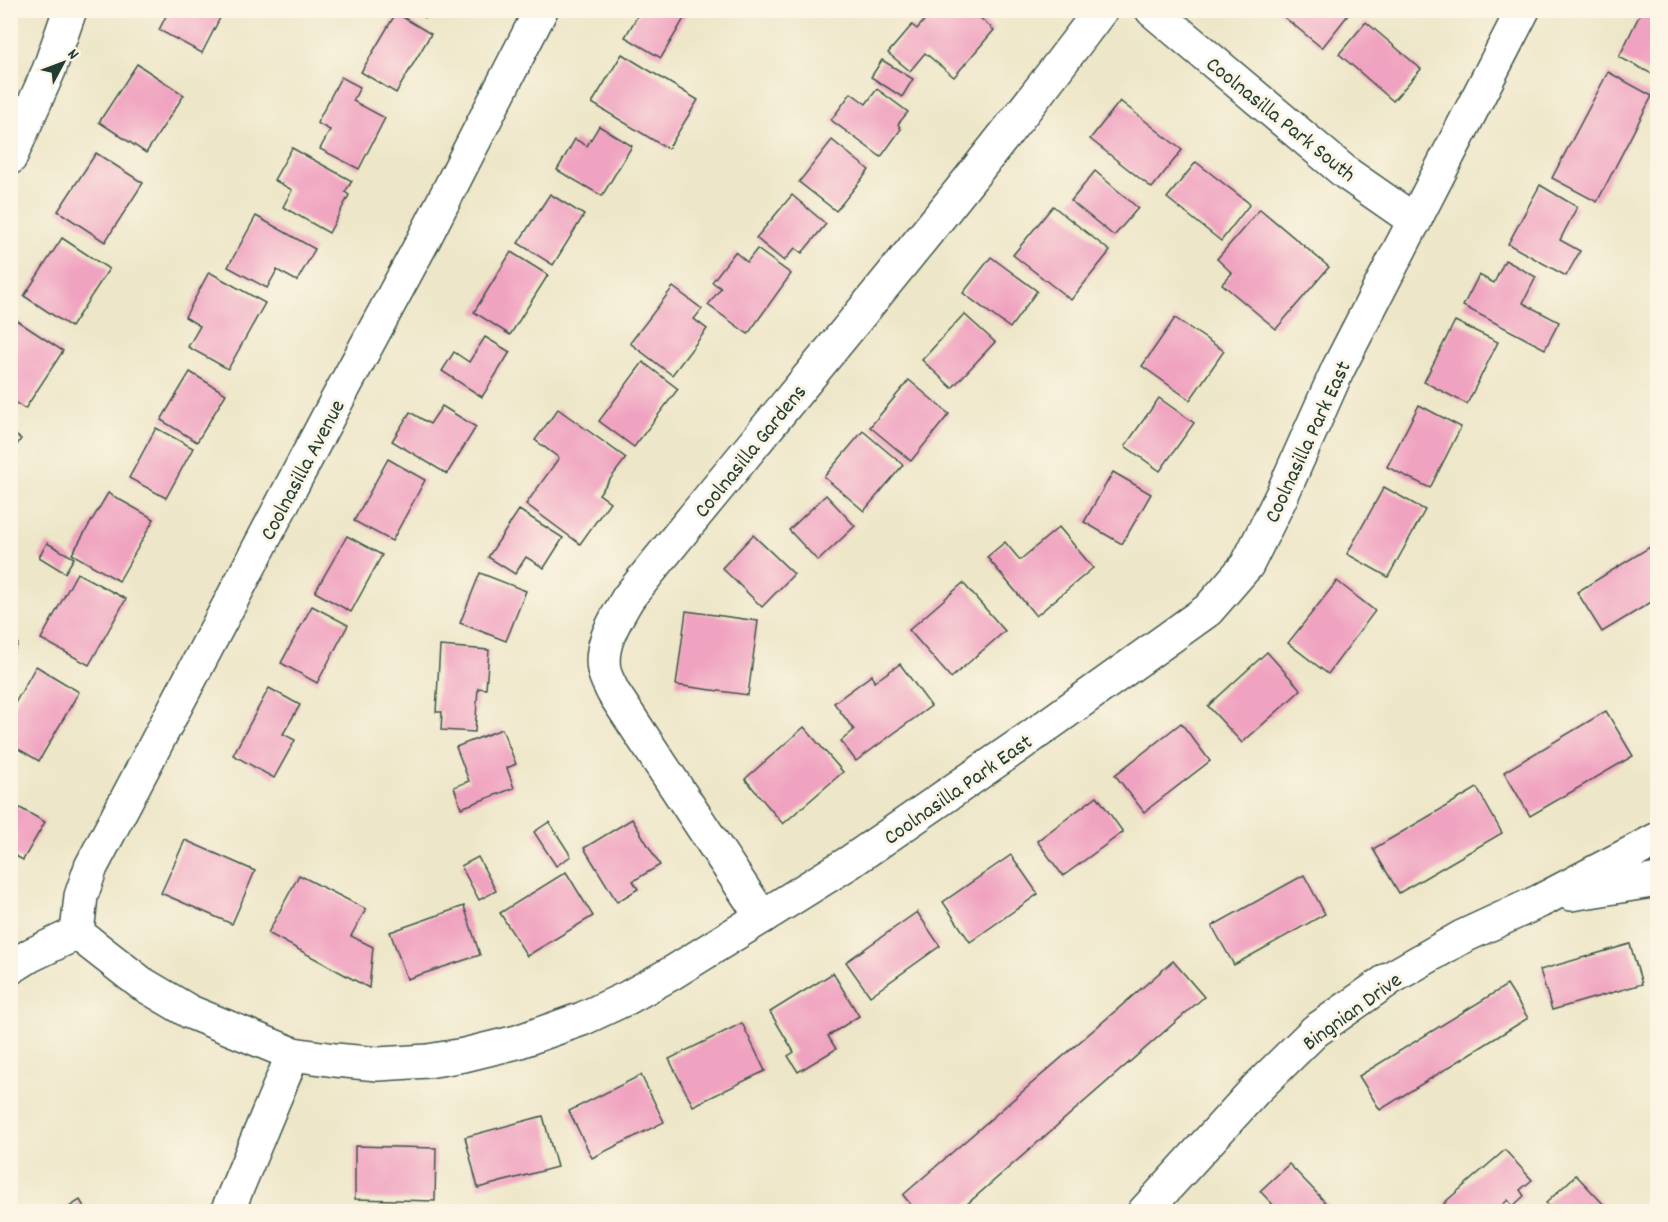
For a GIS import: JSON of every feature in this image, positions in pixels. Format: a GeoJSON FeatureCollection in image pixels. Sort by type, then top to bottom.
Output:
{"type":"FeatureCollection","features":[{"type":"Feature","properties":{"kind":"street"},"geometry":{"type":"LineString","coordinates":[[10,158],[49,70],[70,10]]}},
{"type":"Feature","properties":{"kind":"street","name":"Coolnasilla Avenue"},"geometry":{"type":"LineString","coordinates":[[77,933],[81,896],[91,867],[423,241],[541,10]]}},
{"type":"Feature","properties":{"kind":"street","name":"Coolnasilla Gardens"},"geometry":{"type":"LineString","coordinates":[[762,917],[614,692],[604,670],[604,648],[615,620],[628,598],[939,218],[1101,10]]}},
{"type":"Feature","properties":{"kind":"street","name":"Coolnasilla Park South"},"geometry":{"type":"LineString","coordinates":[[1152,10],[1346,173],[1415,221]]}},
{"type":"Feature","properties":{"kind":"street","name":"Coolnasilla Park East"},"geometry":{"type":"LineString","coordinates":[[77,933],[141,983],[190,1012],[293,1054],[378,1064],[428,1061],[517,1042],[582,1019],[627,998],[672,973],[850,862],[1019,746],[1208,610],[1247,565],[1281,497],[1338,369],[1523,10]]}},
{"type":"Feature","properties":{"kind":"street","name":"Bingnian Drive"},"geometry":{"type":"LineString","coordinates":[[1160,1206],[1256,1089],[1315,1031],[1389,980],[1453,942],[1540,901],[1658,838]]}},
{"type":"Feature","properties":{"kind":"street","name":"Bingnian Drive"},"geometry":{"type":"LineString","coordinates":[[1540,901],[1658,880]]}},
{"type":"Feature","properties":{"kind":"street"},"geometry":{"type":"LineString","coordinates":[[10,968],[77,933]]}},
{"type":"Feature","properties":{"kind":"street"},"geometry":{"type":"LineString","coordinates":[[228,1212],[293,1054]]}},
{"type":"Feature","properties":{"kind":"building"},"geometry":{"type":"Polygon","coordinates":[[[169,10],[216,10],[222,14],[202,53],[159,30],[169,10]]]}},
{"type":"Feature","properties":{"kind":"building"},"geometry":{"type":"Polygon","coordinates":[[[413,10],[429,10],[425,18],[413,10]]]}},
{"type":"Feature","properties":{"kind":"building"},"geometry":{"type":"Polygon","coordinates":[[[641,10],[689,10],[661,58],[625,37],[641,10]]]}},
{"type":"Feature","properties":{"kind":"building"},"geometry":{"type":"Polygon","coordinates":[[[933,10],[971,10],[994,30],[954,77],[925,53],[910,71],[888,53],[912,25],[917,29],[933,10]]]}},
{"type":"Feature","properties":{"kind":"building"},"geometry":{"type":"Polygon","coordinates":[[[1279,10],[1352,10],[1322,48],[1278,12],[1279,10]]]}},
{"type":"Feature","properties":{"kind":"building"},"geometry":{"type":"Polygon","coordinates":[[[1642,10],[1658,10],[1658,77],[1619,57],[1642,10]]]}},
{"type":"Feature","properties":{"kind":"building"},"geometry":{"type":"Polygon","coordinates":[[[396,13],[431,34],[396,93],[361,72],[396,13]]]}},
{"type":"Feature","properties":{"kind":"building"},"geometry":{"type":"Polygon","coordinates":[[[1366,22],[1421,69],[1393,101],[1339,54],[1366,22]]]}},
{"type":"Feature","properties":{"kind":"building"},"geometry":{"type":"Polygon","coordinates":[[[622,54],[698,100],[668,149],[592,103],[622,54]]]}},
{"type":"Feature","properties":{"kind":"building"},"geometry":{"type":"Polygon","coordinates":[[[882,60],[913,79],[902,97],[871,77],[882,60]]]}},
{"type":"Feature","properties":{"kind":"building"},"geometry":{"type":"Polygon","coordinates":[[[137,64],[184,95],[146,153],[99,122],[137,64]]]}},
{"type":"Feature","properties":{"kind":"building"},"geometry":{"type":"Polygon","coordinates":[[[1608,72],[1652,96],[1597,202],[1552,178],[1608,72]]]}},
{"type":"Feature","properties":{"kind":"building"},"geometry":{"type":"Polygon","coordinates":[[[341,77],[360,87],[353,101],[385,118],[359,169],[320,149],[330,130],[317,123],[341,77]]]}},
{"type":"Feature","properties":{"kind":"building"},"geometry":{"type":"Polygon","coordinates":[[[877,89],[908,112],[898,124],[901,129],[881,157],[831,120],[851,93],[866,104],[877,89]]]}},
{"type":"Feature","properties":{"kind":"building"},"geometry":{"type":"Polygon","coordinates":[[[1120,101],[1182,150],[1152,188],[1090,139],[1120,101]]]}},
{"type":"Feature","properties":{"kind":"building"},"geometry":{"type":"Polygon","coordinates":[[[599,126],[632,146],[602,196],[557,170],[575,139],[587,146],[599,126]]]}},
{"type":"Feature","properties":{"kind":"building"},"geometry":{"type":"Polygon","coordinates":[[[832,140],[869,170],[836,211],[799,182],[832,140]]]}},
{"type":"Feature","properties":{"kind":"building"},"geometry":{"type":"Polygon","coordinates":[[[292,148],[352,181],[345,192],[349,195],[329,233],[283,207],[292,190],[274,180],[292,148]]]}},
{"type":"Feature","properties":{"kind":"building"},"geometry":{"type":"Polygon","coordinates":[[[96,153],[143,183],[105,242],[58,211],[96,153]]]}},
{"type":"Feature","properties":{"kind":"building"},"geometry":{"type":"Polygon","coordinates":[[[1196,162],[1250,204],[1221,241],[1167,198],[1196,162]]]}},
{"type":"Feature","properties":{"kind":"building"},"geometry":{"type":"Polygon","coordinates":[[[1095,171],[1138,208],[1114,236],[1071,201],[1095,171]]]}},
{"type":"Feature","properties":{"kind":"building"},"geometry":{"type":"Polygon","coordinates":[[[1540,185],[1577,207],[1560,240],[1580,251],[1566,276],[1508,244],[1540,185]]]}},
{"type":"Feature","properties":{"kind":"building"},"geometry":{"type":"Polygon","coordinates":[[[550,194],[584,215],[553,265],[518,243],[550,194]]]}},
{"type":"Feature","properties":{"kind":"building"},"geometry":{"type":"Polygon","coordinates":[[[792,195],[826,224],[802,253],[795,248],[784,261],[756,238],[792,195]]]}},
{"type":"Feature","properties":{"kind":"building"},"geometry":{"type":"Polygon","coordinates":[[[1053,206],[1110,251],[1071,300],[1013,255],[1053,206]]]}},
{"type":"Feature","properties":{"kind":"building"},"geometry":{"type":"Polygon","coordinates":[[[1260,209],[1329,267],[1276,329],[1222,284],[1232,273],[1217,259],[1260,209]]]}},
{"type":"Feature","properties":{"kind":"building"},"geometry":{"type":"Polygon","coordinates":[[[256,216],[315,249],[297,281],[277,270],[267,288],[228,267],[256,216]]]}},
{"type":"Feature","properties":{"kind":"building"},"geometry":{"type":"Polygon","coordinates":[[[62,238],[109,269],[71,327],[24,296],[62,238]]]}},
{"type":"Feature","properties":{"kind":"building"},"geometry":{"type":"Polygon","coordinates":[[[757,249],[791,274],[748,334],[708,305],[721,288],[712,282],[735,252],[747,262],[757,249]]]}},
{"type":"Feature","properties":{"kind":"building"},"geometry":{"type":"Polygon","coordinates":[[[511,252],[548,275],[510,335],[474,312],[511,252]]]}},
{"type":"Feature","properties":{"kind":"building"},"geometry":{"type":"Polygon","coordinates":[[[991,257],[1037,291],[1010,328],[963,293],[991,257]]]}},
{"type":"Feature","properties":{"kind":"building"},"geometry":{"type":"Polygon","coordinates":[[[1505,260],[1536,277],[1523,303],[1559,322],[1545,349],[1463,306],[1479,275],[1494,283],[1505,260]]]}},
{"type":"Feature","properties":{"kind":"building"},"geometry":{"type":"Polygon","coordinates":[[[209,272],[265,303],[228,369],[188,347],[200,326],[185,317],[209,272]]]}},
{"type":"Feature","properties":{"kind":"building"},"geometry":{"type":"Polygon","coordinates":[[[673,287],[702,309],[694,319],[707,329],[672,375],[630,343],[673,287]]]}},
{"type":"Feature","properties":{"kind":"building"},"geometry":{"type":"Polygon","coordinates":[[[964,314],[995,342],[952,388],[922,360],[964,314]]]}},
{"type":"Feature","properties":{"kind":"building"},"geometry":{"type":"Polygon","coordinates":[[[1175,318],[1224,351],[1190,400],[1142,366],[1175,318]]]}},
{"type":"Feature","properties":{"kind":"building"},"geometry":{"type":"Polygon","coordinates":[[[16,320],[63,351],[25,409],[10,399],[10,328],[16,320]]]}},
{"type":"Feature","properties":{"kind":"building"},"geometry":{"type":"Polygon","coordinates":[[[1455,321],[1498,342],[1467,404],[1424,382],[1455,321]]]}},
{"type":"Feature","properties":{"kind":"building"},"geometry":{"type":"Polygon","coordinates":[[[485,337],[510,352],[482,397],[442,371],[454,352],[469,362],[485,337]]]}},
{"type":"Feature","properties":{"kind":"building"},"geometry":{"type":"Polygon","coordinates":[[[643,362],[678,389],[634,447],[599,421],[643,362]]]}},
{"type":"Feature","properties":{"kind":"building"},"geometry":{"type":"Polygon","coordinates":[[[190,372],[226,394],[197,442],[161,420],[190,372]]]}},
{"type":"Feature","properties":{"kind":"building"},"geometry":{"type":"Polygon","coordinates":[[[909,380],[949,414],[911,461],[870,427],[909,380]]]}},
{"type":"Feature","properties":{"kind":"building"},"geometry":{"type":"Polygon","coordinates":[[[1159,398],[1194,423],[1160,471],[1125,446],[1159,398]]]}},
{"type":"Feature","properties":{"kind":"building"},"geometry":{"type":"Polygon","coordinates":[[[1419,405],[1461,427],[1430,488],[1387,467],[1419,405]]]}},
{"type":"Feature","properties":{"kind":"building"},"geometry":{"type":"Polygon","coordinates":[[[442,406],[476,427],[447,474],[392,441],[410,412],[430,424],[442,406]]]}},
{"type":"Feature","properties":{"kind":"building"},"geometry":{"type":"Polygon","coordinates":[[[558,409],[626,458],[599,494],[610,502],[580,544],[526,504],[559,458],[535,440],[558,409]]]}},
{"type":"Feature","properties":{"kind":"building"},"geometry":{"type":"Polygon","coordinates":[[[156,428],[193,448],[166,498],[129,478],[156,428]]]}},
{"type":"Feature","properties":{"kind":"building"},"geometry":{"type":"Polygon","coordinates":[[[10,431],[21,439],[10,455],[10,431]]]}},
{"type":"Feature","properties":{"kind":"building"},"geometry":{"type":"Polygon","coordinates":[[[863,431],[903,465],[864,511],[824,477],[863,431]]]}},
{"type":"Feature","properties":{"kind":"building"},"geometry":{"type":"Polygon","coordinates":[[[388,459],[425,480],[392,541],[354,521],[388,459]]]}},
{"type":"Feature","properties":{"kind":"building"},"geometry":{"type":"Polygon","coordinates":[[[1113,472],[1151,494],[1122,544],[1084,522],[1113,472]]]}},
{"type":"Feature","properties":{"kind":"building"},"geometry":{"type":"Polygon","coordinates":[[[1384,487],[1425,510],[1388,577],[1347,554],[1384,487]]]}},
{"type":"Feature","properties":{"kind":"building"},"geometry":{"type":"Polygon","coordinates":[[[108,493],[154,519],[119,581],[72,554],[108,493]]]}},
{"type":"Feature","properties":{"kind":"building"},"geometry":{"type":"Polygon","coordinates":[[[826,495],[855,526],[818,561],[789,530],[826,495]]]}},
{"type":"Feature","properties":{"kind":"building"},"geometry":{"type":"Polygon","coordinates":[[[519,510],[563,538],[544,568],[526,557],[515,574],[488,557],[519,510]]]}},
{"type":"Feature","properties":{"kind":"building"},"geometry":{"type":"Polygon","coordinates":[[[1059,527],[1093,568],[1036,616],[987,557],[1005,542],[1020,560],[1059,527]]]}},
{"type":"Feature","properties":{"kind":"building"},"geometry":{"type":"Polygon","coordinates":[[[753,535],[794,574],[762,607],[722,568],[753,535]]]}},
{"type":"Feature","properties":{"kind":"building"},"geometry":{"type":"Polygon","coordinates":[[[347,536],[382,555],[351,612],[315,592],[347,536]]]}},
{"type":"Feature","properties":{"kind":"building"},"geometry":{"type":"Polygon","coordinates":[[[1658,542],[1658,598],[1602,632],[1577,592],[1658,542]]]}},
{"type":"Feature","properties":{"kind":"building"},"geometry":{"type":"Polygon","coordinates":[[[47,543],[74,558],[65,573],[39,557],[47,543]]]}},
{"type":"Feature","properties":{"kind":"building"},"geometry":{"type":"Polygon","coordinates":[[[77,573],[126,599],[89,665],[41,639],[77,573]]]}},
{"type":"Feature","properties":{"kind":"building"},"geometry":{"type":"Polygon","coordinates":[[[480,573],[526,591],[506,641],[460,623],[480,573]]]}},
{"type":"Feature","properties":{"kind":"building"},"geometry":{"type":"Polygon","coordinates":[[[1337,581],[1375,611],[1328,674],[1288,643],[1337,581]]]}},
{"type":"Feature","properties":{"kind":"building"},"geometry":{"type":"Polygon","coordinates":[[[963,583],[1005,631],[951,678],[909,630],[963,583]]]}},
{"type":"Feature","properties":{"kind":"building"},"geometry":{"type":"Polygon","coordinates":[[[312,606],[348,625],[317,683],[281,663],[312,606]]]}},
{"type":"Feature","properties":{"kind":"building"},"geometry":{"type":"Polygon","coordinates":[[[686,611],[758,621],[748,695],[676,685],[686,611]]]}},
{"type":"Feature","properties":{"kind":"building"},"geometry":{"type":"Polygon","coordinates":[[[10,639],[18,644],[10,659],[10,639]]]}},
{"type":"Feature","properties":{"kind":"building"},"geometry":{"type":"Polygon","coordinates":[[[440,646],[489,650],[486,689],[478,688],[475,732],[441,730],[442,712],[436,712],[440,646]]]}},
{"type":"Feature","properties":{"kind":"building"},"geometry":{"type":"Polygon","coordinates":[[[1267,652],[1301,690],[1242,743],[1208,706],[1267,652]]]}},
{"type":"Feature","properties":{"kind":"building"},"geometry":{"type":"Polygon","coordinates":[[[900,664],[931,706],[856,761],[841,741],[854,730],[834,703],[872,675],[874,682],[900,664]]]}},
{"type":"Feature","properties":{"kind":"building"},"geometry":{"type":"Polygon","coordinates":[[[36,666],[79,692],[39,761],[10,744],[10,712],[36,666]]]}},
{"type":"Feature","properties":{"kind":"building"},"geometry":{"type":"Polygon","coordinates":[[[269,688],[300,705],[283,734],[295,740],[274,778],[233,755],[269,688]]]}},
{"type":"Feature","properties":{"kind":"building"},"geometry":{"type":"Polygon","coordinates":[[[1606,711],[1633,756],[1530,816],[1504,772],[1606,711]]]}},
{"type":"Feature","properties":{"kind":"building"},"geometry":{"type":"Polygon","coordinates":[[[1181,723],[1210,761],[1144,812],[1115,775],[1181,723]]]}},
{"type":"Feature","properties":{"kind":"building"},"geometry":{"type":"Polygon","coordinates":[[[804,727],[843,772],[783,824],[745,779],[804,727]]]}},
{"type":"Feature","properties":{"kind":"building"},"geometry":{"type":"Polygon","coordinates":[[[502,729],[516,764],[507,768],[514,788],[461,808],[454,787],[469,781],[456,747],[502,729]]]}},
{"type":"Feature","properties":{"kind":"building"},"geometry":{"type":"Polygon","coordinates":[[[1477,788],[1502,833],[1399,893],[1373,849],[1477,788]]]}},
{"type":"Feature","properties":{"kind":"building"},"geometry":{"type":"Polygon","coordinates":[[[1097,796],[1123,832],[1063,876],[1037,841],[1097,796]]]}},
{"type":"Feature","properties":{"kind":"building"},"geometry":{"type":"Polygon","coordinates":[[[13,804],[45,822],[23,860],[10,853],[10,807],[13,804]]]}},
{"type":"Feature","properties":{"kind":"building"},"geometry":{"type":"Polygon","coordinates":[[[632,819],[660,865],[633,881],[638,889],[617,902],[584,848],[632,819]]]}},
{"type":"Feature","properties":{"kind":"building"},"geometry":{"type":"Polygon","coordinates":[[[549,822],[571,856],[556,866],[534,832],[549,822]]]}},
{"type":"Feature","properties":{"kind":"building"},"geometry":{"type":"Polygon","coordinates":[[[185,840],[255,871],[232,924],[161,893],[185,840]]]}},
{"type":"Feature","properties":{"kind":"building"},"geometry":{"type":"Polygon","coordinates":[[[1011,855],[1038,894],[970,942],[943,902],[1011,855]]]}},
{"type":"Feature","properties":{"kind":"building"},"geometry":{"type":"Polygon","coordinates":[[[478,857],[496,891],[479,900],[461,866],[478,857]]]}},
{"type":"Feature","properties":{"kind":"building"},"geometry":{"type":"Polygon","coordinates":[[[566,872],[593,916],[527,956],[500,913],[566,872]]]}},
{"type":"Feature","properties":{"kind":"building"},"geometry":{"type":"Polygon","coordinates":[[[299,875],[366,909],[351,936],[373,947],[369,988],[268,933],[299,875]]]}},
{"type":"Feature","properties":{"kind":"building"},"geometry":{"type":"Polygon","coordinates":[[[1304,875],[1325,914],[1234,965],[1212,926],[1304,875]]]}},
{"type":"Feature","properties":{"kind":"building"},"geometry":{"type":"Polygon","coordinates":[[[464,906],[480,955],[407,979],[390,932],[464,906]]]}},
{"type":"Feature","properties":{"kind":"building"},"geometry":{"type":"Polygon","coordinates":[[[917,912],[940,946],[870,996],[846,962],[917,912]]]}},
{"type":"Feature","properties":{"kind":"building"},"geometry":{"type":"Polygon","coordinates":[[[1630,944],[1642,984],[1552,1010],[1540,970],[1630,944]]]}},
{"type":"Feature","properties":{"kind":"building"},"geometry":{"type":"Polygon","coordinates":[[[1173,961],[1204,997],[958,1212],[917,1212],[903,1195],[1173,961]]]}},
{"type":"Feature","properties":{"kind":"building"},"geometry":{"type":"Polygon","coordinates":[[[833,973],[859,1016],[828,1036],[836,1049],[798,1072],[788,1056],[794,1052],[770,1012],[833,973]]]}},
{"type":"Feature","properties":{"kind":"building"},"geometry":{"type":"Polygon","coordinates":[[[1507,985],[1528,1018],[1380,1110],[1359,1076],[1507,985]]]}},
{"type":"Feature","properties":{"kind":"building"},"geometry":{"type":"Polygon","coordinates":[[[742,1023],[765,1071],[693,1106],[669,1059],[742,1023]]]}},
{"type":"Feature","properties":{"kind":"building"},"geometry":{"type":"Polygon","coordinates":[[[641,1075],[664,1122],[592,1158],[569,1111],[641,1075]]]}},
{"type":"Feature","properties":{"kind":"building"},"geometry":{"type":"Polygon","coordinates":[[[543,1116],[557,1167],[478,1188],[465,1137],[543,1116]]]}},
{"type":"Feature","properties":{"kind":"building"},"geometry":{"type":"Polygon","coordinates":[[[355,1146],[436,1148],[435,1201],[355,1199],[355,1146]]]}},
{"type":"Feature","properties":{"kind":"building"},"geometry":{"type":"Polygon","coordinates":[[[1505,1150],[1532,1180],[1520,1190],[1524,1196],[1513,1206],[1508,1200],[1494,1212],[1452,1212],[1444,1203],[1505,1150]]]}},
{"type":"Feature","properties":{"kind":"building"},"geometry":{"type":"Polygon","coordinates":[[[1289,1164],[1334,1212],[1280,1212],[1260,1191],[1289,1164]]]}},
{"type":"Feature","properties":{"kind":"building"},"geometry":{"type":"Polygon","coordinates":[[[1576,1175],[1611,1212],[1554,1212],[1546,1203],[1576,1175]]]}},
{"type":"Feature","properties":{"kind":"building"},"geometry":{"type":"Polygon","coordinates":[[[80,1200],[87,1212],[61,1212],[80,1200]]]}}]}
